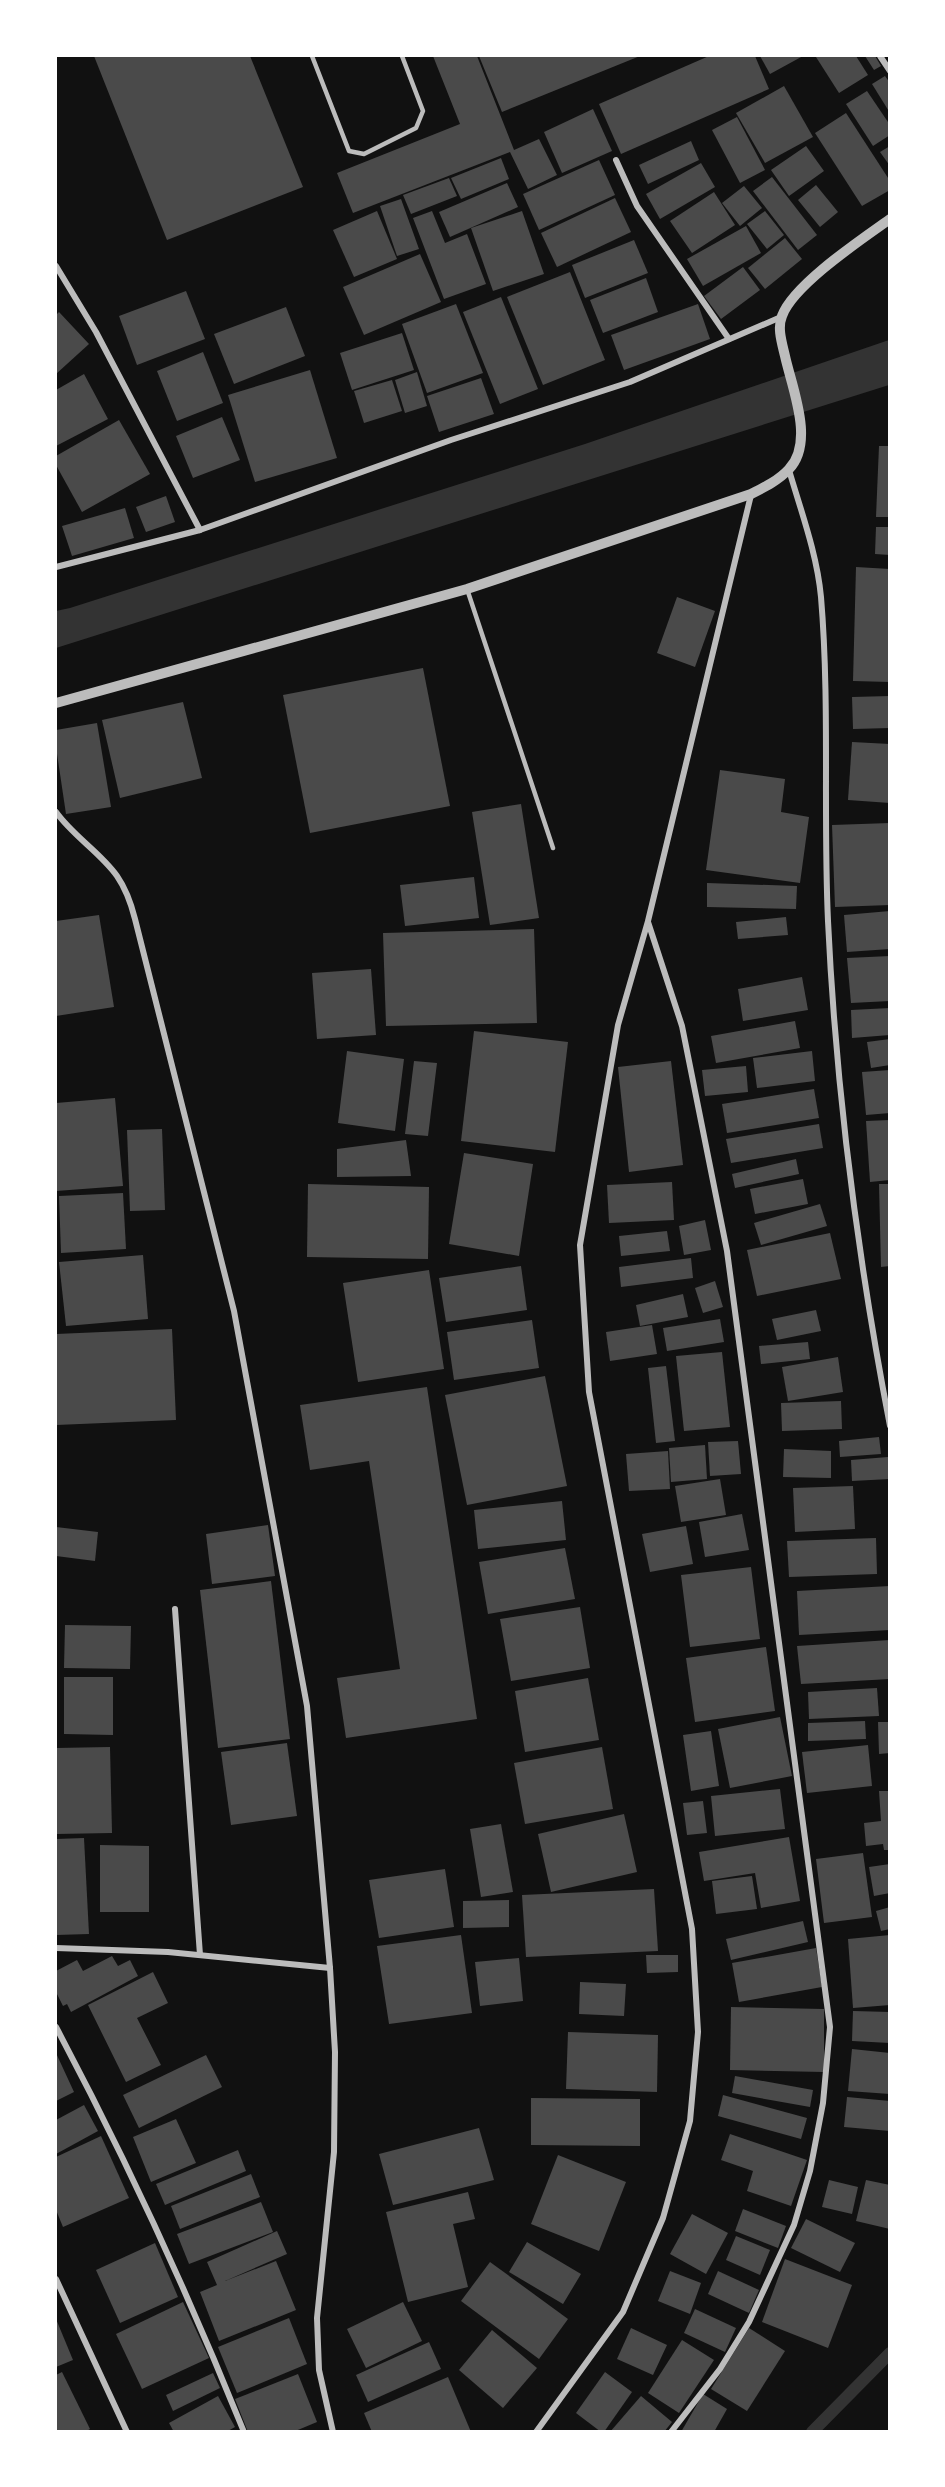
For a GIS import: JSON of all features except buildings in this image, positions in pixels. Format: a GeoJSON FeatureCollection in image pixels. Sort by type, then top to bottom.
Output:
{"type":"FeatureCollection","features":[{"type":"Feature","properties":{"kind":"street"},"geometry":{"type":"LineString","coordinates":[[880,56],[890,71]]}},
{"type":"Feature","properties":{"kind":"street"},"geometry":{"type":"LineString","coordinates":[[616,160],[637,206],[729,339]]}},
{"type":"Feature","properties":{"kind":"street"},"geometry":{"type":"LineString","coordinates":[[56,703],[467,589],[751,494],[772,483],[789,470],[800,450],[803,434],[780,337],[781,317],[789,302],[803,287],[890,219]]}},
{"type":"Feature","properties":{"kind":"street"},"geometry":{"type":"LineString","coordinates":[[56,266],[96,332],[200,530]]}},
{"type":"Feature","properties":{"kind":"street"},"geometry":{"type":"LineString","coordinates":[[56,567],[200,530],[451,440],[630,382],[781,317]]}},
{"type":"Feature","properties":{"kind":"street"},"geometry":{"type":"LineString","coordinates":[[789,470],[807,530],[820,595],[828,922],[840,1074],[849,1174],[890,1426]]}},
{"type":"Feature","properties":{"kind":"street"},"geometry":{"type":"LineString","coordinates":[[536,2432],[623,2312],[663,2218],[690,2121],[698,2032],[692,1929],[589,1392],[580,1245],[618,1025],[648,921],[751,494]]}},
{"type":"Feature","properties":{"kind":"street"},"geometry":{"type":"LineString","coordinates":[[56,812],[66,826],[116,874],[129,896],[234,1311],[308,1706],[335,2052],[334,2152],[317,2318],[319,2370],[333,2432]]}},
{"type":"Feature","properties":{"kind":"street"},"geometry":{"type":"LineString","coordinates":[[648,921],[682,1026],[726,1251],[830,2027],[823,2103],[810,2171],[797,2217],[749,2322],[720,2369],[671,2432]]}},
{"type":"Feature","properties":{"kind":"street"},"geometry":{"type":"LineString","coordinates":[[175,1610],[200,1955]]}},
{"type":"Feature","properties":{"kind":"street"},"geometry":{"type":"LineString","coordinates":[[56,1948],[168,1952],[330,1968]]}},
{"type":"Feature","properties":{"kind":"street"},"geometry":{"type":"LineString","coordinates":[[56,2027],[108,2127],[168,2253],[244,2432]]}},
{"type":"Feature","properties":{"kind":"street"},"geometry":{"type":"LineString","coordinates":[[56,2279],[127,2432]]}},
{"type":"Feature","properties":{"kind":"lane"},"geometry":{"type":"LineString","coordinates":[[312,56],[349,151],[364,154],[416,128],[423,111],[402,56]]}},
{"type":"Feature","properties":{"kind":"lane"},"geometry":{"type":"LineString","coordinates":[[467,589],[553,848]]}},
{"type":"Feature","properties":{"kind":"shaded area"},"geometry":{"type":"Polygon","coordinates":[[[889,340],[889,385],[56,648],[56,611],[585,444],[889,340]]]}},
{"type":"Feature","properties":{"kind":"waterway"},"geometry":{"type":"LineString","coordinates":[[812,2432],[890,2353]]}}]}
